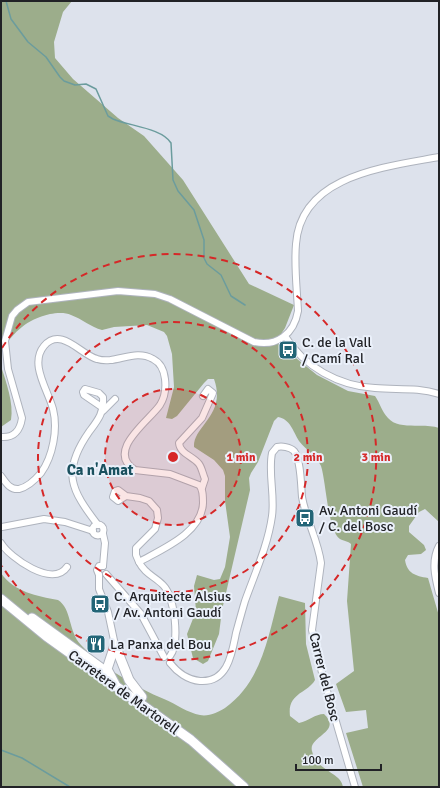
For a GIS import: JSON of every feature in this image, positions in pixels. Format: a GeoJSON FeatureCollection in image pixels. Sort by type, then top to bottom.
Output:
{"type":"FeatureCollection","features":[{"type":"Feature","properties":{"kind":"main road"},"geometry":{"type":"LineString","coordinates":[[2,600],[14,605],[109,675],[142,697],[186,731],[207,749],[217,761]]}},
{"type":"Feature","properties":{"kind":"main road","name":"Carretera de Martorell"},"geometry":{"type":"LineString","coordinates":[[2,600],[36,628],[217,761],[244,787]]}},
{"type":"Feature","properties":{"kind":"main road"},"geometry":{"type":"LineString","coordinates":[[115,645],[107,669],[109,675],[120,689]]}},
{"type":"Feature","properties":{"kind":"main road"},"geometry":{"type":"LineString","coordinates":[[115,645],[129,680],[142,697]]}},
{"type":"Feature","properties":{"kind":"main road"},"geometry":{"type":"LineString","coordinates":[[82,654],[101,663],[117,658],[123,664]]}},
{"type":"Feature","properties":{"kind":"main road"},"geometry":{"type":"LineString","coordinates":[[93,669],[109,675],[120,673],[123,664]]}},
{"type":"Feature","properties":{"kind":"street"},"geometry":{"type":"LineString","coordinates":[[1,437],[12,436],[19,429],[22,418],[5,352],[5,342],[9,323],[17,310],[28,302],[118,291],[145,292],[170,299],[254,342],[266,344],[286,336],[294,326],[298,311],[296,244],[300,225],[310,204],[323,191],[348,179],[386,167],[439,157]]}},
{"type":"Feature","properties":{"kind":"street"},"geometry":{"type":"LineString","coordinates":[[286,336],[298,354],[310,364],[340,380],[374,388],[414,388],[439,394]]}},
{"type":"Feature","properties":{"kind":"street"},"geometry":{"type":"LineString","coordinates":[[1,476],[10,487],[21,489],[32,483],[46,464],[52,444],[55,422],[53,409],[38,367],[38,357],[45,345],[54,341],[63,340],[68,341],[88,355],[101,360],[111,360],[137,354],[150,357],[158,362],[165,374],[165,390],[162,400],[154,412],[126,445],[126,457],[132,468],[135,470],[180,476],[202,488]]}},
{"type":"Feature","properties":{"kind":"street"},"geometry":{"type":"LineString","coordinates":[[139,562],[182,537],[192,528],[203,506],[202,488],[205,479],[199,464],[183,451],[179,443],[202,418],[213,393],[208,389],[203,396]]}},
{"type":"Feature","properties":{"kind":"street"},"geometry":{"type":"LineString","coordinates":[[115,399],[103,410],[83,442],[72,468],[73,486],[81,503],[98,525],[103,527],[105,543],[103,566],[107,569],[106,574],[141,614],[168,659]]}},
{"type":"Feature","properties":{"kind":"street","name":"Carrer del Bosc"},"geometry":{"type":"LineString","coordinates":[[168,659],[178,672],[190,679],[200,681],[213,679],[223,672],[228,665],[232,656],[240,618],[266,543],[271,523],[273,505],[272,453],[276,447],[285,447],[294,452],[298,460],[304,505],[316,540],[320,564],[312,630],[323,677],[355,787]]}},
{"type":"Feature","properties":{"kind":"street"},"geometry":{"type":"LineString","coordinates":[[126,496],[149,501],[155,507],[158,514],[155,529],[136,548],[136,555],[146,573],[163,585],[170,597],[175,634],[174,647],[168,659]]}},
{"type":"Feature","properties":{"kind":"street"},"geometry":{"type":"LineString","coordinates":[[1,527],[44,518],[93,531],[97,536],[103,534]]}},
{"type":"Feature","properties":{"kind":"street"},"geometry":{"type":"LineString","coordinates":[[93,531],[94,527],[98,525]]}},
{"type":"Feature","properties":{"kind":"street"},"geometry":{"type":"LineString","coordinates":[[1,543],[11,556],[38,571],[57,573],[65,571],[67,567]]}},
{"type":"Feature","properties":{"kind":"street"},"geometry":{"type":"LineString","coordinates":[[439,546],[434,556],[434,565],[439,593]]}},
{"type":"Feature","properties":{"kind":"street"},"geometry":{"type":"LineString","coordinates":[[103,566],[97,569],[99,575],[99,589],[108,612],[115,645]]}},
{"type":"Feature","properties":{"kind":"street"},"geometry":{"type":"LineString","coordinates":[[99,575],[103,576],[106,574]]}},
{"type":"Feature","properties":{"kind":"green space"},"geometry":{"type":"Polygon","coordinates":[[[1,1],[72,1],[63,12],[54,42],[55,58],[73,79],[118,118],[144,136],[183,180],[249,284],[294,305],[285,328],[279,337],[286,350],[317,375],[348,391],[375,396],[384,413],[393,422],[405,425],[433,426],[439,428],[439,522],[425,509],[419,512],[409,526],[409,532],[424,545],[426,550],[421,554],[408,555],[405,560],[412,573],[428,578],[439,616],[439,787],[363,787],[346,733],[368,728],[366,710],[346,712],[336,684],[354,671],[347,601],[351,544],[340,539],[333,527],[321,466],[299,441],[286,420],[278,417],[274,421],[258,462],[249,478],[250,490],[222,610],[219,634],[208,661],[203,664],[193,658],[187,634],[196,611],[194,586],[197,575],[214,580],[220,579],[225,567],[230,537],[225,501],[225,476],[223,470],[214,460],[194,447],[195,440],[213,411],[216,402],[217,391],[214,379],[208,379],[177,416],[172,419],[166,418],[174,387],[172,354],[167,336],[164,332],[147,325],[114,327],[102,330],[69,314],[50,314],[41,316],[27,323],[11,337],[1,350],[1,1]]]}},
{"type":"Feature","properties":{"kind":"green space"},"geometry":{"type":"Polygon","coordinates":[[[1,366],[9,393],[12,413],[11,420],[1,427],[1,366]]]}},
{"type":"Feature","properties":{"kind":"green space"},"geometry":{"type":"Polygon","coordinates":[[[1,573],[12,585],[19,589],[34,595],[58,600],[66,609],[74,633],[81,645],[99,661],[120,676],[142,689],[191,712],[203,715],[213,714],[225,708],[248,685],[262,657],[279,596],[305,603],[306,644],[315,680],[292,702],[290,716],[299,723],[321,714],[324,714],[329,720],[330,725],[327,730],[315,741],[312,746],[312,751],[314,758],[318,763],[338,778],[343,787],[1,787],[1,573]]]}},
{"type":"Feature","properties":{"kind":"waterway"},"geometry":{"type":"LineString","coordinates":[[6,1],[11,19],[28,42],[46,57],[64,81],[75,85],[86,84],[96,89],[108,116],[113,119],[153,131],[167,138],[171,143],[173,180],[178,191],[194,210],[204,240],[204,258],[207,264],[221,275],[231,296],[245,305]]}},
{"type":"Feature","properties":{"kind":"waterway"},"geometry":{"type":"LineString","coordinates":[[1,750],[22,758],[70,787]]}},
{"type":"Feature","properties":{"kind":"place","name":"C. de la Vall / Camí Ral"},"geometry":{"type":"Point","coordinates":[288,350]}},
{"type":"Feature","properties":{"kind":"place","name":"Av. Antoni Gaudí / C. del Bosc"},"geometry":{"type":"Point","coordinates":[305,518]}},
{"type":"Feature","properties":{"kind":"place","name":"C. Arquitecte Alsius / Av. Antoni Gaudí"},"geometry":{"type":"Point","coordinates":[100,604]}},
{"type":"Feature","properties":{"kind":"place","name":"La Panxa del Bou"},"geometry":{"type":"Point","coordinates":[96,644]}},
{"type":"Feature","properties":{"kind":"district","name":"Ca n'Amat"},"geometry":{"type":"Point","coordinates":[100,470]}}]}
